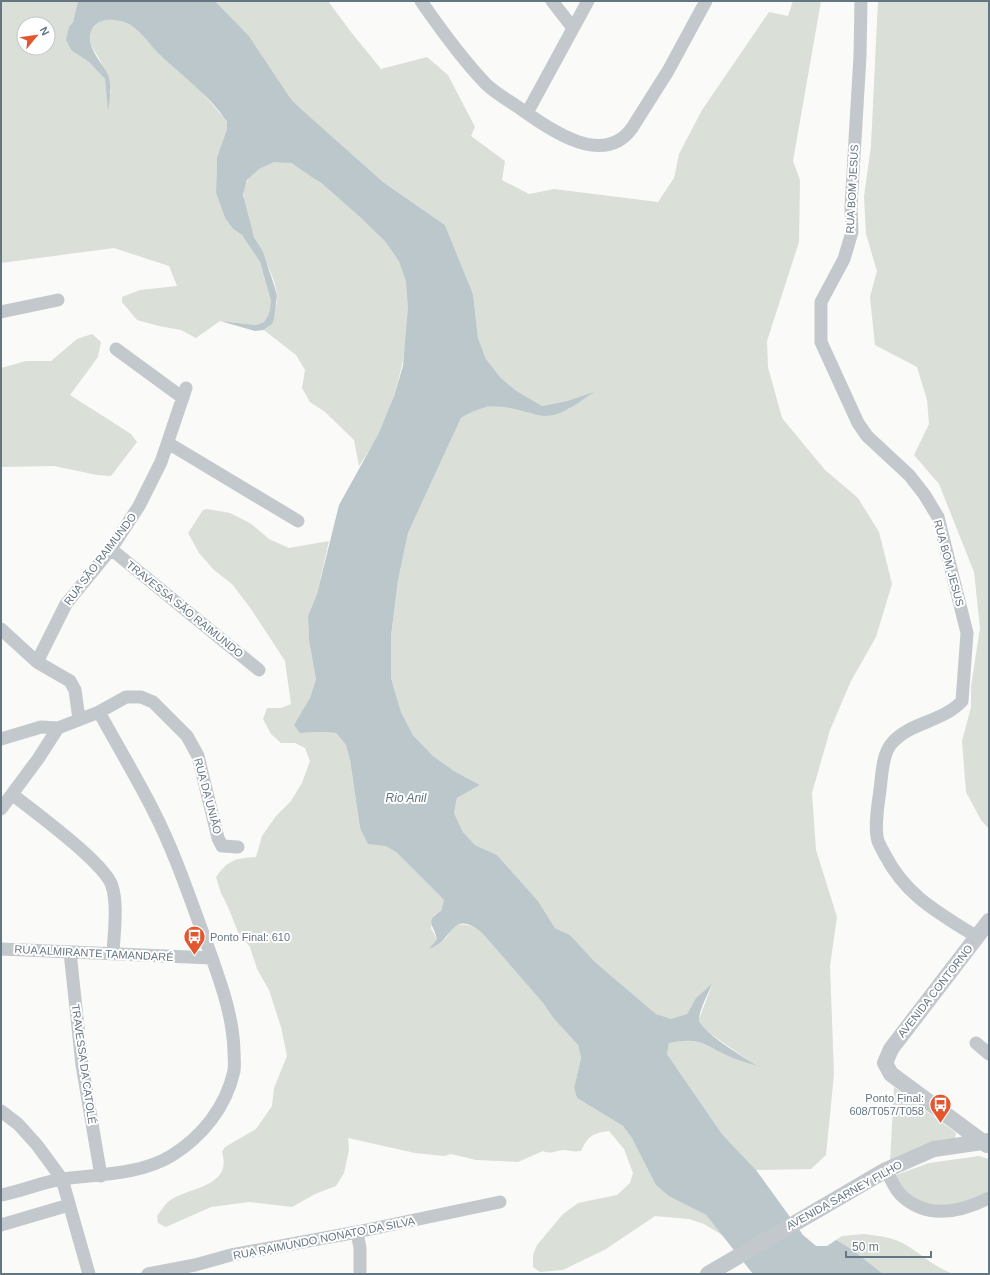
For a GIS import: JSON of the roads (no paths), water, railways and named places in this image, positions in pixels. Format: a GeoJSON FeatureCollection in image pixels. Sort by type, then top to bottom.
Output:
{"type":"FeatureCollection","features":[{"type":"Feature","properties":{"kind":"street"},"geometry":{"type":"LineString","coordinates":[[421,1],[461,56],[488,86],[526,113],[567,138],[603,146],[617,142],[626,137],[668,71],[706,1]]}},
{"type":"Feature","properties":{"kind":"street"},"geometry":{"type":"LineString","coordinates":[[552,1],[573,28]]}},
{"type":"Feature","properties":{"kind":"street"},"geometry":{"type":"LineString","coordinates":[[526,113],[588,1]]}},
{"type":"Feature","properties":{"kind":"street","name":"RUA BOM JESUS"},"geometry":{"type":"LineString","coordinates":[[861,1],[860,56],[851,207],[852,232],[844,259],[821,302],[821,342],[833,371],[858,422],[868,436],[909,475],[924,494],[938,517],[967,633],[962,701],[950,712],[902,734],[891,744],[885,756],[877,812],[878,841],[890,864],[906,887],[934,910],[984,930]]}},
{"type":"Feature","properties":{"kind":"street"},"geometry":{"type":"LineString","coordinates":[[1,312],[58,300]]}},
{"type":"Feature","properties":{"kind":"street","name":"RUA SÃO RAIMUNDO"},"geometry":{"type":"LineString","coordinates":[[37,662],[66,604],[111,549],[140,506],[168,444],[185,393],[116,349]]}},
{"type":"Feature","properties":{"kind":"street"},"geometry":{"type":"LineString","coordinates":[[168,444],[298,520]]}},
{"type":"Feature","properties":{"kind":"street","name":"TRAVESSA SÃO RAIMUNDO"},"geometry":{"type":"LineString","coordinates":[[111,549],[260,670]]}},
{"type":"Feature","properties":{"kind":"street"},"geometry":{"type":"LineString","coordinates":[[1,629],[37,662],[70,681],[73,685],[79,719]]}},
{"type":"Feature","properties":{"kind":"street","name":"RUA DA UNIÃO"},"geometry":{"type":"LineString","coordinates":[[99,712],[126,697],[141,697],[153,702],[188,736],[198,756],[220,843],[225,848],[238,847]]}},
{"type":"Feature","properties":{"kind":"street"},"geometry":{"type":"LineString","coordinates":[[1,739],[41,727],[58,728],[99,712],[154,812],[185,884],[228,1005],[234,1045],[234,1070],[227,1094],[212,1120],[195,1139],[171,1156],[154,1164],[101,1176],[62,1179],[1,1195]]}},
{"type":"Feature","properties":{"kind":"street"},"geometry":{"type":"LineString","coordinates":[[1,809],[38,760],[58,728]]}},
{"type":"Feature","properties":{"kind":"street"},"geometry":{"type":"LineString","coordinates":[[12,794],[96,863],[110,879],[114,897],[113,954]]}},
{"type":"Feature","properties":{"kind":"street","name":"AVENIDA CONTORNO"},"geometry":{"type":"LineString","coordinates":[[984,930],[891,1049],[886,1063],[891,1074],[987,1142]]}},
{"type":"Feature","properties":{"kind":"street","name":"RUA ALMIRANTE TAMANDARÉ"},"geometry":{"type":"LineString","coordinates":[[1,949],[212,958]]}},
{"type":"Feature","properties":{"kind":"street","name":"TRAVESSA DA CATOLÉ"},"geometry":{"type":"LineString","coordinates":[[70,952],[82,1065],[101,1176]]}},
{"type":"Feature","properties":{"kind":"street"},"geometry":{"type":"LineString","coordinates":[[976,1043],[989,1054]]}},
{"type":"Feature","properties":{"kind":"street"},"geometry":{"type":"LineString","coordinates":[[1,1111],[18,1124],[37,1145],[62,1179],[89,1274]]}},
{"type":"Feature","properties":{"kind":"street","name":"AVENIDA SARNEY FILHO"},"geometry":{"type":"LineString","coordinates":[[708,1274],[886,1170],[934,1149],[987,1142]]}},
{"type":"Feature","properties":{"kind":"street"},"geometry":{"type":"LineString","coordinates":[[886,1170],[901,1196],[913,1204],[930,1211],[952,1211],[989,1198]]}},
{"type":"Feature","properties":{"kind":"street","name":"RUA RAIMUNDO NONATO DA SILVA"},"geometry":{"type":"LineString","coordinates":[[148,1274],[195,1265],[231,1255],[357,1232],[500,1202]]}},
{"type":"Feature","properties":{"kind":"street"},"geometry":{"type":"LineString","coordinates":[[1,1225],[69,1205]]}},
{"type":"Feature","properties":{"kind":"street"},"geometry":{"type":"LineString","coordinates":[[357,1232],[360,1248],[360,1274]]}},
{"type":"Feature","properties":{"kind":"water","name":"Rio Anil"},"geometry":{"type":"Polygon","coordinates":[[[78,1],[215,1],[249,36],[291,99],[300,108],[383,182],[445,225],[473,294],[478,338],[486,359],[500,377],[515,390],[542,406],[567,401],[594,392],[558,414],[542,416],[493,406],[478,409],[461,418],[408,533],[398,581],[391,636],[391,678],[401,712],[413,735],[433,756],[454,771],[480,785],[457,798],[454,813],[463,832],[475,845],[497,855],[538,901],[555,928],[570,935],[595,962],[656,1014],[671,1019],[687,1014],[696,998],[712,984],[701,1010],[699,1019],[701,1024],[714,1037],[757,1066],[731,1057],[702,1043],[692,1041],[669,1043],[667,1054],[722,1134],[756,1170],[803,1235],[816,1246],[827,1246],[836,1240],[851,1249],[883,1274],[753,1274],[706,1215],[669,1196],[656,1185],[632,1138],[623,1126],[577,1098],[574,1088],[581,1058],[578,1045],[554,1019],[543,1003],[483,934],[473,927],[465,924],[459,925],[437,945],[429,949],[437,939],[431,921],[436,914],[441,911],[444,900],[396,852],[386,846],[368,844],[360,828],[350,760],[346,745],[336,733],[300,733],[294,725],[310,698],[316,679],[309,641],[308,616],[317,594],[339,505],[379,433],[394,396],[403,366],[408,308],[406,281],[399,261],[385,241],[321,183],[291,163],[274,162],[259,169],[247,180],[243,195],[254,237],[263,252],[277,296],[274,319],[272,324],[264,330],[255,331],[220,321],[257,325],[264,322],[269,314],[271,301],[260,262],[242,235],[233,229],[225,218],[216,193],[217,157],[227,129],[227,122],[213,104],[162,57],[139,31],[132,26],[117,20],[105,20],[98,23],[92,29],[90,37],[92,48],[108,75],[110,93],[108,111],[105,79],[89,62],[72,51],[66,40],[69,27],[73,22],[78,1]]]}},
{"type":"Feature","properties":{"kind":"place","name":"Ponto Final: 610"},"geometry":{"type":"Point","coordinates":[194,956]}},
{"type":"Feature","properties":{"kind":"place","name":"Ponto Final: 608/T057/T058"},"geometry":{"type":"Point","coordinates":[940,1124]}}]}
